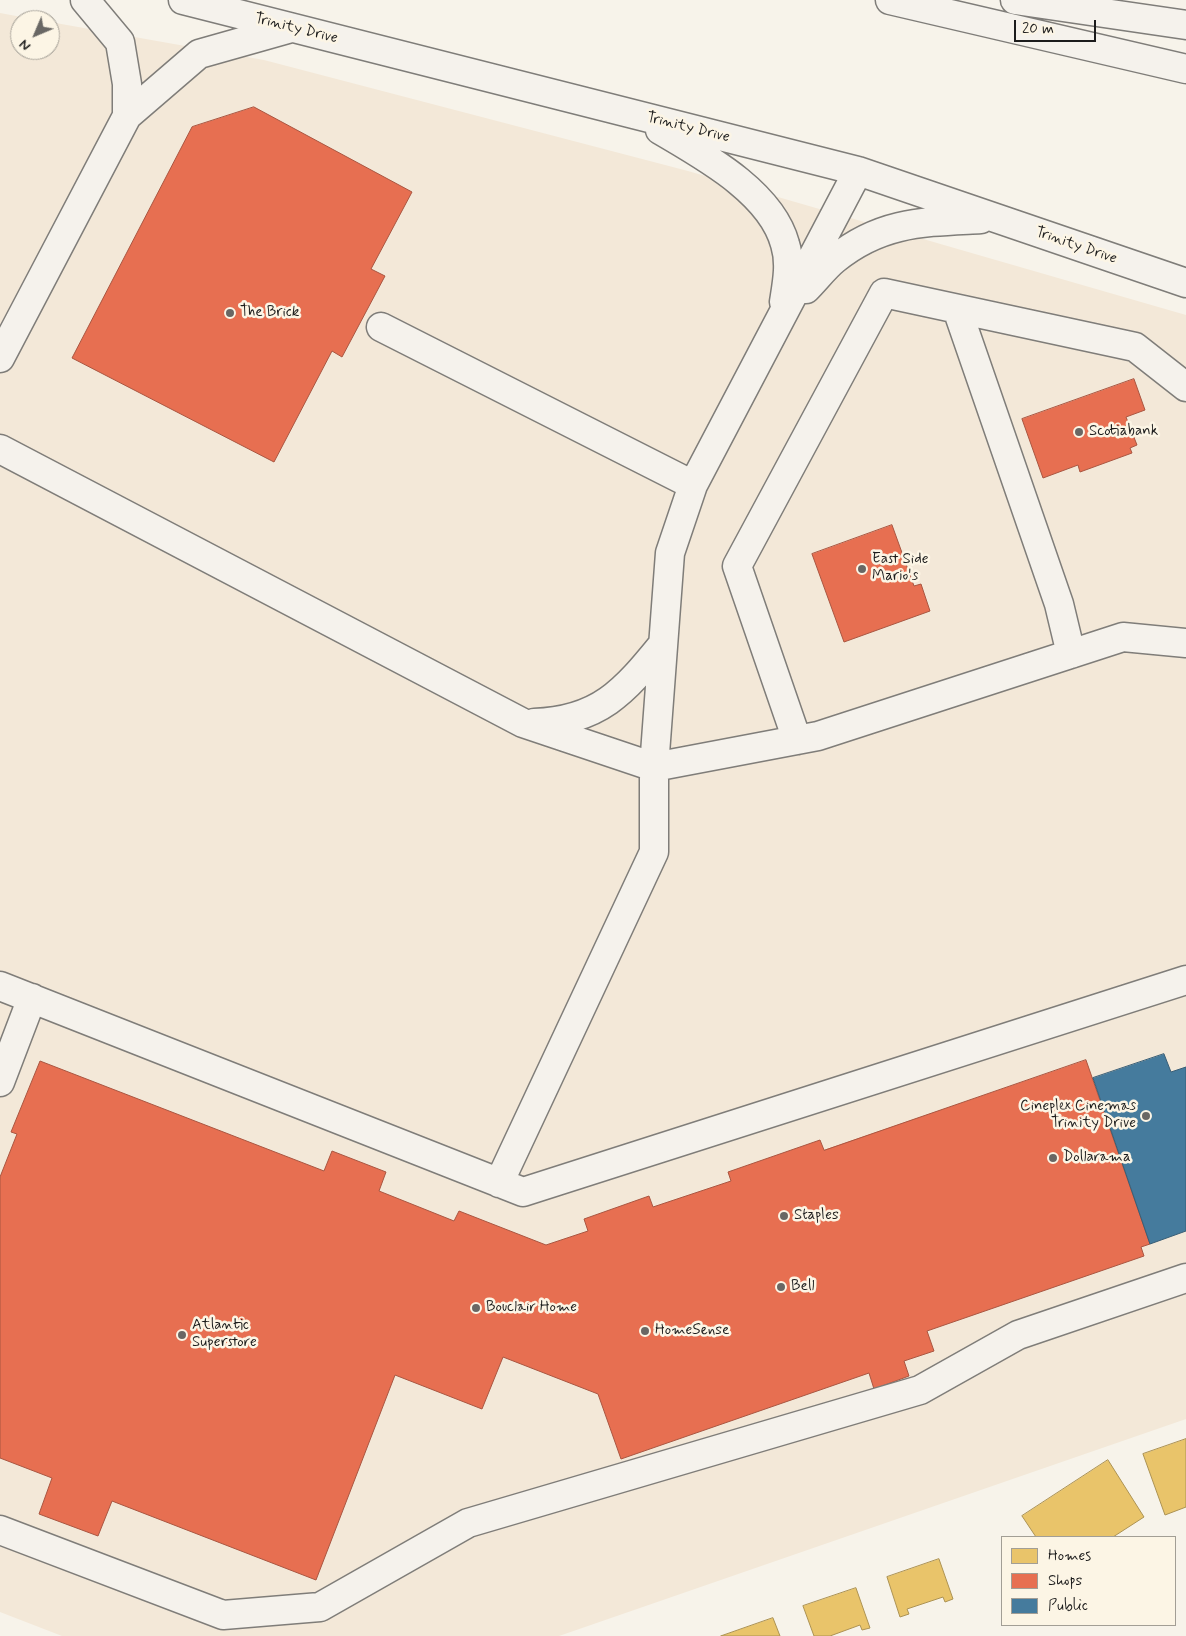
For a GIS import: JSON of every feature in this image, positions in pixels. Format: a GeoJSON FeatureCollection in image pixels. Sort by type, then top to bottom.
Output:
{"type":"FeatureCollection","features":[{"type":"Feature","properties":{"kind":"main road"},"geometry":{"type":"LineString","coordinates":[[85,0],[120,42],[127,84],[127,116]]}},
{"type":"Feature","properties":{"kind":"main road","name":"Trinity Drive"},"geometry":{"type":"LineString","coordinates":[[183,0],[858,171],[1186,283]]}},
{"type":"Feature","properties":{"kind":"main road"},"geometry":{"type":"LineString","coordinates":[[890,0],[1186,69]]}},
{"type":"Feature","properties":{"kind":"main road"},"geometry":{"type":"LineString","coordinates":[[1015,0],[1186,25]]}},
{"type":"Feature","properties":{"kind":"main road"},"geometry":{"type":"LineString","coordinates":[[0,358],[127,116],[199,54],[293,28]]}},
{"type":"Feature","properties":{"kind":"main road"},"geometry":{"type":"LineString","coordinates":[[635,115],[713,162],[763,204],[778,224],[786,246],[788,275],[783,314]]}},
{"type":"Feature","properties":{"kind":"main road"},"geometry":{"type":"LineString","coordinates":[[500,1183],[610,970],[654,852],[654,767],[670,553],[693,485],[858,171]]}},
{"type":"Feature","properties":{"kind":"main road"},"geometry":{"type":"LineString","coordinates":[[783,314],[835,259],[864,240],[900,225],[996,218]]}},
{"type":"Feature","properties":{"kind":"main road"},"geometry":{"type":"LineString","coordinates":[[797,740],[737,566],[884,293],[1135,347],[1186,387]]}},
{"type":"Feature","properties":{"kind":"main road"},"geometry":{"type":"LineString","coordinates":[[957,309],[1059,604],[1072,654]]}},
{"type":"Feature","properties":{"kind":"main road"},"geometry":{"type":"LineString","coordinates":[[0,338],[23,314]]}},
{"type":"Feature","properties":{"kind":"main road"},"geometry":{"type":"LineString","coordinates":[[381,327],[693,485]]}},
{"type":"Feature","properties":{"kind":"main road"},"geometry":{"type":"LineString","coordinates":[[0,450],[523,723],[654,767],[818,736],[1123,637],[1186,643]]}},
{"type":"Feature","properties":{"kind":"main road"},"geometry":{"type":"LineString","coordinates":[[523,723],[556,722],[582,716],[605,704],[631,682],[663,644]]}},
{"type":"Feature","properties":{"kind":"main road"},"geometry":{"type":"LineString","coordinates":[[0,986],[523,1192],[1186,980]]}},
{"type":"Feature","properties":{"kind":"main road"},"geometry":{"type":"LineString","coordinates":[[0,1082],[32,998]]}},
{"type":"Feature","properties":{"kind":"main road"},"geometry":{"type":"LineString","coordinates":[[0,1530],[223,1615],[320,1607],[468,1523],[920,1390],[1018,1335],[1186,1278]]}},
{"type":"Feature","properties":{"kind":"shaded area"},"geometry":{"type":"Polygon","coordinates":[[[0,13],[10,15],[10,60],[60,60],[60,24],[264,60],[688,171],[1186,315],[1186,1419],[559,1636],[62,1636],[0,1612],[0,13]]]}},
{"type":"Feature","properties":{"kind":"building: Homes"},"geometry":{"type":"Polygon","coordinates":[[[1186,1439],[1186,1507],[1165,1515],[1143,1454],[1186,1439]]]}},
{"type":"Feature","properties":{"kind":"building: Homes"},"geometry":{"type":"Polygon","coordinates":[[[1108,1460],[1144,1517],[1115,1536],[1035,1536],[1022,1516],[1108,1460]]]}},
{"type":"Feature","properties":{"kind":"building: Homes"},"geometry":{"type":"Polygon","coordinates":[[[939,1559],[953,1599],[945,1602],[943,1597],[907,1609],[909,1614],[900,1617],[887,1577],[939,1559]]]}},
{"type":"Feature","properties":{"kind":"building: Homes"},"geometry":{"type":"Polygon","coordinates":[[[856,1588],[870,1628],[862,1630],[860,1625],[830,1636],[814,1636],[803,1606],[856,1588]]]}},
{"type":"Feature","properties":{"kind":"building: Homes"},"geometry":{"type":"Polygon","coordinates":[[[773,1618],[780,1636],[721,1636],[773,1618]]]}},
{"type":"Feature","properties":{"kind":"building: Shops","name":"The Brick"},"geometry":{"type":"Polygon","coordinates":[[[254,107],[412,192],[371,269],[385,276],[342,357],[332,351],[274,462],[72,358],[192,127],[254,107]]]}},
{"type":"Feature","properties":{"kind":"building: Shops","name":"Scotiabank"},"geometry":{"type":"Polygon","coordinates":[[[1134,379],[1145,410],[1126,417],[1137,445],[1130,448],[1132,453],[1080,472],[1078,465],[1043,478],[1022,419],[1134,379]]]}},
{"type":"Feature","properties":{"kind":"building: Shops","name":"East Side Mario's"},"geometry":{"type":"Polygon","coordinates":[[[892,525],[914,586],[921,584],[930,611],[844,642],[812,554],[892,525]]]}},
{"type":"Feature","properties":{"kind":"building: Shops"},"geometry":{"type":"Polygon","coordinates":[[[1086,1060],[1150,1244],[1141,1247],[1144,1256],[927,1331],[934,1351],[904,1361],[909,1376],[874,1389],[869,1373],[621,1459],[598,1394],[503,1357],[482,1409],[395,1375],[316,1580],[112,1501],[98,1536],[39,1514],[52,1478],[0,1458],[0,1177],[17,1134],[11,1132],[40,1061],[324,1171],[332,1151],[386,1172],[379,1191],[454,1221],[459,1211],[546,1245],[588,1231],[584,1219],[649,1196],[653,1207],[731,1181],[728,1172],[820,1140],[824,1150],[1086,1060]]]}},
{"type":"Feature","properties":{"kind":"building: Public","name":"Cineplex Cinemas Trinity Drive"},"geometry":{"type":"Polygon","coordinates":[[[1164,1054],[1171,1072],[1186,1067],[1186,1231],[1150,1244],[1093,1078],[1164,1054]]]}},
{"type":"Feature","properties":{"kind":"place","name":"The Brick"},"geometry":{"type":"Point","coordinates":[230,313]}},
{"type":"Feature","properties":{"kind":"place","name":"Scotiabank"},"geometry":{"type":"Point","coordinates":[1079,432]}},
{"type":"Feature","properties":{"kind":"place","name":"East Side Mario's"},"geometry":{"type":"Point","coordinates":[862,569]}},
{"type":"Feature","properties":{"kind":"place","name":"Cineplex Cinemas Trinity Drive"},"geometry":{"type":"Point","coordinates":[1146,1116]}},
{"type":"Feature","properties":{"kind":"place","name":"Dollarama"},"geometry":{"type":"Point","coordinates":[1053,1158]}},
{"type":"Feature","properties":{"kind":"place","name":"Staples"},"geometry":{"type":"Point","coordinates":[784,1216]}},
{"type":"Feature","properties":{"kind":"place","name":"Bell"},"geometry":{"type":"Point","coordinates":[781,1287]}},
{"type":"Feature","properties":{"kind":"place","name":"Bouclair Home"},"geometry":{"type":"Point","coordinates":[476,1308]}},
{"type":"Feature","properties":{"kind":"place","name":"HomeSense"},"geometry":{"type":"Point","coordinates":[645,1331]}},
{"type":"Feature","properties":{"kind":"place","name":"Atlantic Superstore"},"geometry":{"type":"Point","coordinates":[182,1335]}}]}
